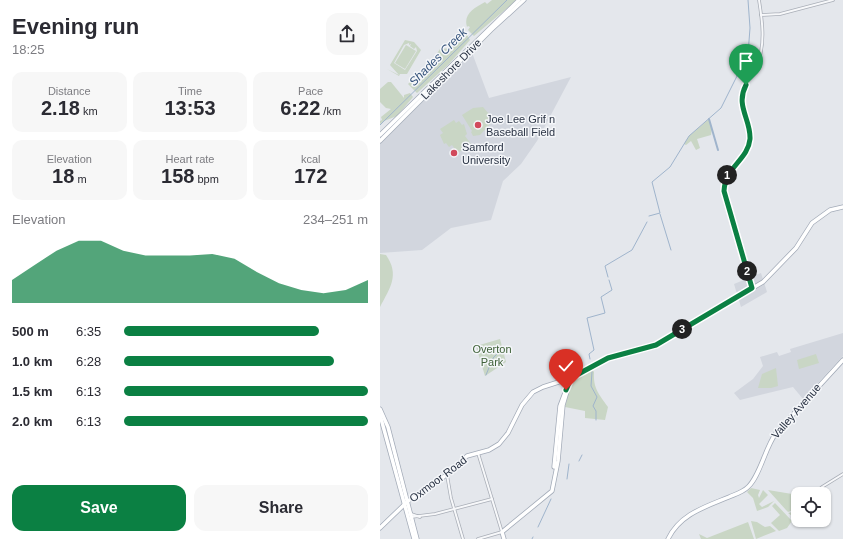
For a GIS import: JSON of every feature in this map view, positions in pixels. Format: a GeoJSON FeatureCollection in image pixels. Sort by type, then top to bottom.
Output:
{"type":"FeatureCollection","features":[{"type":"Feature","properties":{"kind":"main road","name":"Lakeshore Drive"},"geometry":{"type":"LineString","coordinates":[[380,136],[519,0]]}},
{"type":"Feature","properties":{"kind":"main road","name":"Lakeshore Drive"},"geometry":{"type":"LineString","coordinates":[[380,141],[491,30],[524,0]]}},
{"type":"Feature","properties":{"kind":"main road","name":"Oxmoor Road"},"geometry":{"type":"LineString","coordinates":[[380,528],[407,503],[435,484],[467,456],[491,449],[504,439],[522,405],[532,392],[543,386],[571,378],[608,358],[656,345],[763,282],[793,252],[812,223],[828,211],[843,207]]}},
{"type":"Feature","properties":{"kind":"main road","name":"Valley Avenue"},"geometry":{"type":"LineString","coordinates":[[668,539],[679,522],[689,514],[742,492],[750,485],[768,445],[776,433],[843,360]]}},
{"type":"Feature","properties":{"kind":"main road"},"geometry":{"type":"LineString","coordinates":[[504,539],[502,532],[550,494],[554,472],[560,406],[571,378]]}},
{"type":"Feature","properties":{"kind":"main road"},"geometry":{"type":"LineString","coordinates":[[563,380],[568,386]]}},
{"type":"Feature","properties":{"kind":"main road"},"geometry":{"type":"LineString","coordinates":[[380,409],[388,427],[407,503],[407,509],[411,516],[414,539]]}},
{"type":"Feature","properties":{"kind":"main road"},"geometry":{"type":"LineString","coordinates":[[380,415],[417,539]]}},
{"type":"Feature","properties":{"kind":"main road"},"geometry":{"type":"LineString","coordinates":[[400,509],[407,509]]}},
{"type":"Feature","properties":{"kind":"street"},"geometry":{"type":"LineString","coordinates":[[752,288],[724,191],[727,176],[748,146],[749,130],[742,108],[741,96],[759,58],[761,15],[759,0]]}},
{"type":"Feature","properties":{"kind":"street"},"geometry":{"type":"LineString","coordinates":[[761,15],[780,14],[833,0]]}},
{"type":"Feature","properties":{"kind":"street"},"geometry":{"type":"LineString","coordinates":[[478,452],[502,532],[478,539]]}},
{"type":"Feature","properties":{"kind":"street"},"geometry":{"type":"LineString","coordinates":[[446,474],[462,539]]}},
{"type":"Feature","properties":{"kind":"street"},"geometry":{"type":"LineString","coordinates":[[822,487],[843,474]]}},
{"type":"Feature","properties":{"kind":"street"},"geometry":{"type":"LineString","coordinates":[[411,516],[421,517],[492,499]]}},
{"type":"Feature","properties":{"kind":"shaded area","name":"Samford University"},"geometry":{"type":"Polygon","coordinates":[[[471,50],[489,98],[571,77],[537,141],[521,164],[503,181],[491,220],[451,228],[422,250],[380,253],[380,140],[471,50]]]}},
{"type":"Feature","properties":{"kind":"shaded area"},"geometry":{"type":"Polygon","coordinates":[[[761,273],[767,292],[741,307],[734,284],[761,273]]]}},
{"type":"Feature","properties":{"kind":"shaded area"},"geometry":{"type":"Polygon","coordinates":[[[843,333],[843,356],[803,399],[793,387],[740,400],[734,393],[753,379],[763,366],[760,357],[777,352],[779,356],[791,352],[790,349],[843,333]]]}},
{"type":"Feature","properties":{"kind":"green space"},"geometry":{"type":"Polygon","coordinates":[[[492,0],[517,0],[474,36],[468,30],[470,27],[467,27],[466,22],[468,15],[485,2],[487,4],[492,0]]]}},
{"type":"Feature","properties":{"kind":"green space"},"geometry":{"type":"Polygon","coordinates":[[[463,28],[470,40],[449,64],[417,93],[408,84],[432,61],[442,46],[442,49],[450,48],[453,44],[451,43],[451,40],[458,35],[460,37],[463,28]]]}},
{"type":"Feature","properties":{"kind":"green space"},"geometry":{"type":"Polygon","coordinates":[[[405,40],[414,42],[421,50],[407,74],[400,74],[399,76],[387,69],[399,75],[390,65],[405,40]],[[409,43],[404,45],[394,63],[405,70],[417,51],[416,47],[414,49],[410,46],[411,44],[409,45],[409,43]]]}},
{"type":"Feature","properties":{"kind":"green space"},"geometry":{"type":"Polygon","coordinates":[[[406,45],[416,51],[405,69],[395,63],[406,45]]]}},
{"type":"Feature","properties":{"kind":"green space"},"geometry":{"type":"Polygon","coordinates":[[[388,82],[391,82],[404,98],[404,95],[410,93],[413,97],[397,116],[380,124],[380,121],[382,120],[381,117],[391,109],[386,108],[380,102],[380,89],[388,82]]]}},
{"type":"Feature","properties":{"kind":"green space","name":"Joe Lee Grif n Baseball Field"},"geometry":{"type":"Polygon","coordinates":[[[483,107],[494,120],[480,135],[473,136],[472,131],[462,115],[473,108],[483,107]]]}},
{"type":"Feature","properties":{"kind":"green space"},"geometry":{"type":"Polygon","coordinates":[[[709,119],[712,128],[711,135],[697,139],[700,148],[696,150],[691,141],[686,145],[684,144],[689,136],[709,119]]]}},
{"type":"Feature","properties":{"kind":"green space"},"geometry":{"type":"Polygon","coordinates":[[[454,120],[456,123],[459,121],[462,125],[464,124],[467,134],[465,136],[471,144],[458,153],[452,145],[449,147],[446,143],[444,144],[440,135],[443,133],[440,129],[454,120]]]}},
{"type":"Feature","properties":{"kind":"green space"},"geometry":{"type":"Polygon","coordinates":[[[380,254],[386,255],[390,262],[393,275],[390,287],[380,307],[380,254]]]}},
{"type":"Feature","properties":{"kind":"green space","name":"Overton Park"},"geometry":{"type":"Polygon","coordinates":[[[500,339],[506,362],[485,376],[476,346],[500,339]]]}},
{"type":"Feature","properties":{"kind":"green space"},"geometry":{"type":"Polygon","coordinates":[[[816,354],[819,363],[799,369],[797,360],[816,354]]]}},
{"type":"Feature","properties":{"kind":"green space"},"geometry":{"type":"Polygon","coordinates":[[[591,368],[594,372],[594,383],[597,391],[608,407],[605,420],[585,418],[585,411],[565,407],[572,379],[591,368]]]}},
{"type":"Feature","properties":{"kind":"green space"},"geometry":{"type":"Polygon","coordinates":[[[776,368],[778,386],[771,388],[758,388],[762,374],[776,368]]]}},
{"type":"Feature","properties":{"kind":"green space"},"geometry":{"type":"Polygon","coordinates":[[[751,488],[760,490],[758,495],[759,498],[763,490],[768,495],[759,504],[762,507],[774,501],[768,507],[757,511],[753,498],[747,492],[751,488]]]}},
{"type":"Feature","properties":{"kind":"green space"},"geometry":{"type":"Polygon","coordinates":[[[768,490],[791,494],[791,511],[788,512],[768,490]]]}},
{"type":"Feature","properties":{"kind":"green space"},"geometry":{"type":"Polygon","coordinates":[[[775,503],[791,520],[787,528],[779,531],[771,523],[780,515],[772,506],[775,503]]]}},
{"type":"Feature","properties":{"kind":"green space"},"geometry":{"type":"Polygon","coordinates":[[[751,521],[757,522],[765,527],[770,526],[776,531],[756,539],[751,521]]]}},
{"type":"Feature","properties":{"kind":"green space"},"geometry":{"type":"Polygon","coordinates":[[[748,522],[754,539],[701,539],[699,534],[707,538],[748,522]]]}},
{"type":"Feature","properties":{"kind":"waterway","name":"Shades Creek"},"geometry":{"type":"LineString","coordinates":[[380,125],[507,0]]}},
{"type":"Feature","properties":{"kind":"waterway"},"geometry":{"type":"LineString","coordinates":[[649,216],[660,213],[652,182],[670,167],[689,136],[721,108],[748,54],[750,28],[748,0]]}},
{"type":"Feature","properties":{"kind":"waterway"},"geometry":{"type":"LineString","coordinates":[[737,75],[747,78]]}},
{"type":"Feature","properties":{"kind":"waterway"},"geometry":{"type":"LineString","coordinates":[[709,119],[718,150]]}},
{"type":"Feature","properties":{"kind":"waterway"},"geometry":{"type":"LineString","coordinates":[[660,214],[671,250]]}},
{"type":"Feature","properties":{"kind":"waterway"},"geometry":{"type":"LineString","coordinates":[[608,277],[605,266],[632,250],[647,222]]}},
{"type":"Feature","properties":{"kind":"waterway"},"geometry":{"type":"LineString","coordinates":[[590,359],[589,354],[594,350],[587,318],[605,313],[601,297],[612,290],[609,280]]}},
{"type":"Feature","properties":{"kind":"waterway"},"geometry":{"type":"LineString","coordinates":[[486,375],[493,358],[502,349]]}},
{"type":"Feature","properties":{"kind":"waterway"},"geometry":{"type":"LineString","coordinates":[[592,372],[591,386],[597,397],[593,406],[596,411],[596,420]]}},
{"type":"Feature","properties":{"kind":"waterway"},"geometry":{"type":"LineString","coordinates":[[579,461],[582,455]]}},
{"type":"Feature","properties":{"kind":"waterway"},"geometry":{"type":"LineString","coordinates":[[567,479],[569,464]]}},
{"type":"Feature","properties":{"kind":"waterway"},"geometry":{"type":"LineString","coordinates":[[538,527],[551,499]]}},
{"type":"Feature","properties":{"kind":"place","name":"Joe Lee Grif n Baseball Field"},"geometry":{"type":"Point","coordinates":[478,125]}},
{"type":"Feature","properties":{"kind":"place","name":"Samford University"},"geometry":{"type":"Point","coordinates":[454,153]}},
{"type":"Feature","properties":{"kind":"route"},"geometry":{"type":"LineString","coordinates":[[566,390],[571,378],[580,373],[608,358],[629,351],[644,349],[656,345],[752,288],[724,191],[727,176],[746,151],[750,138],[742,108],[741,96],[746,85]]}}]}
